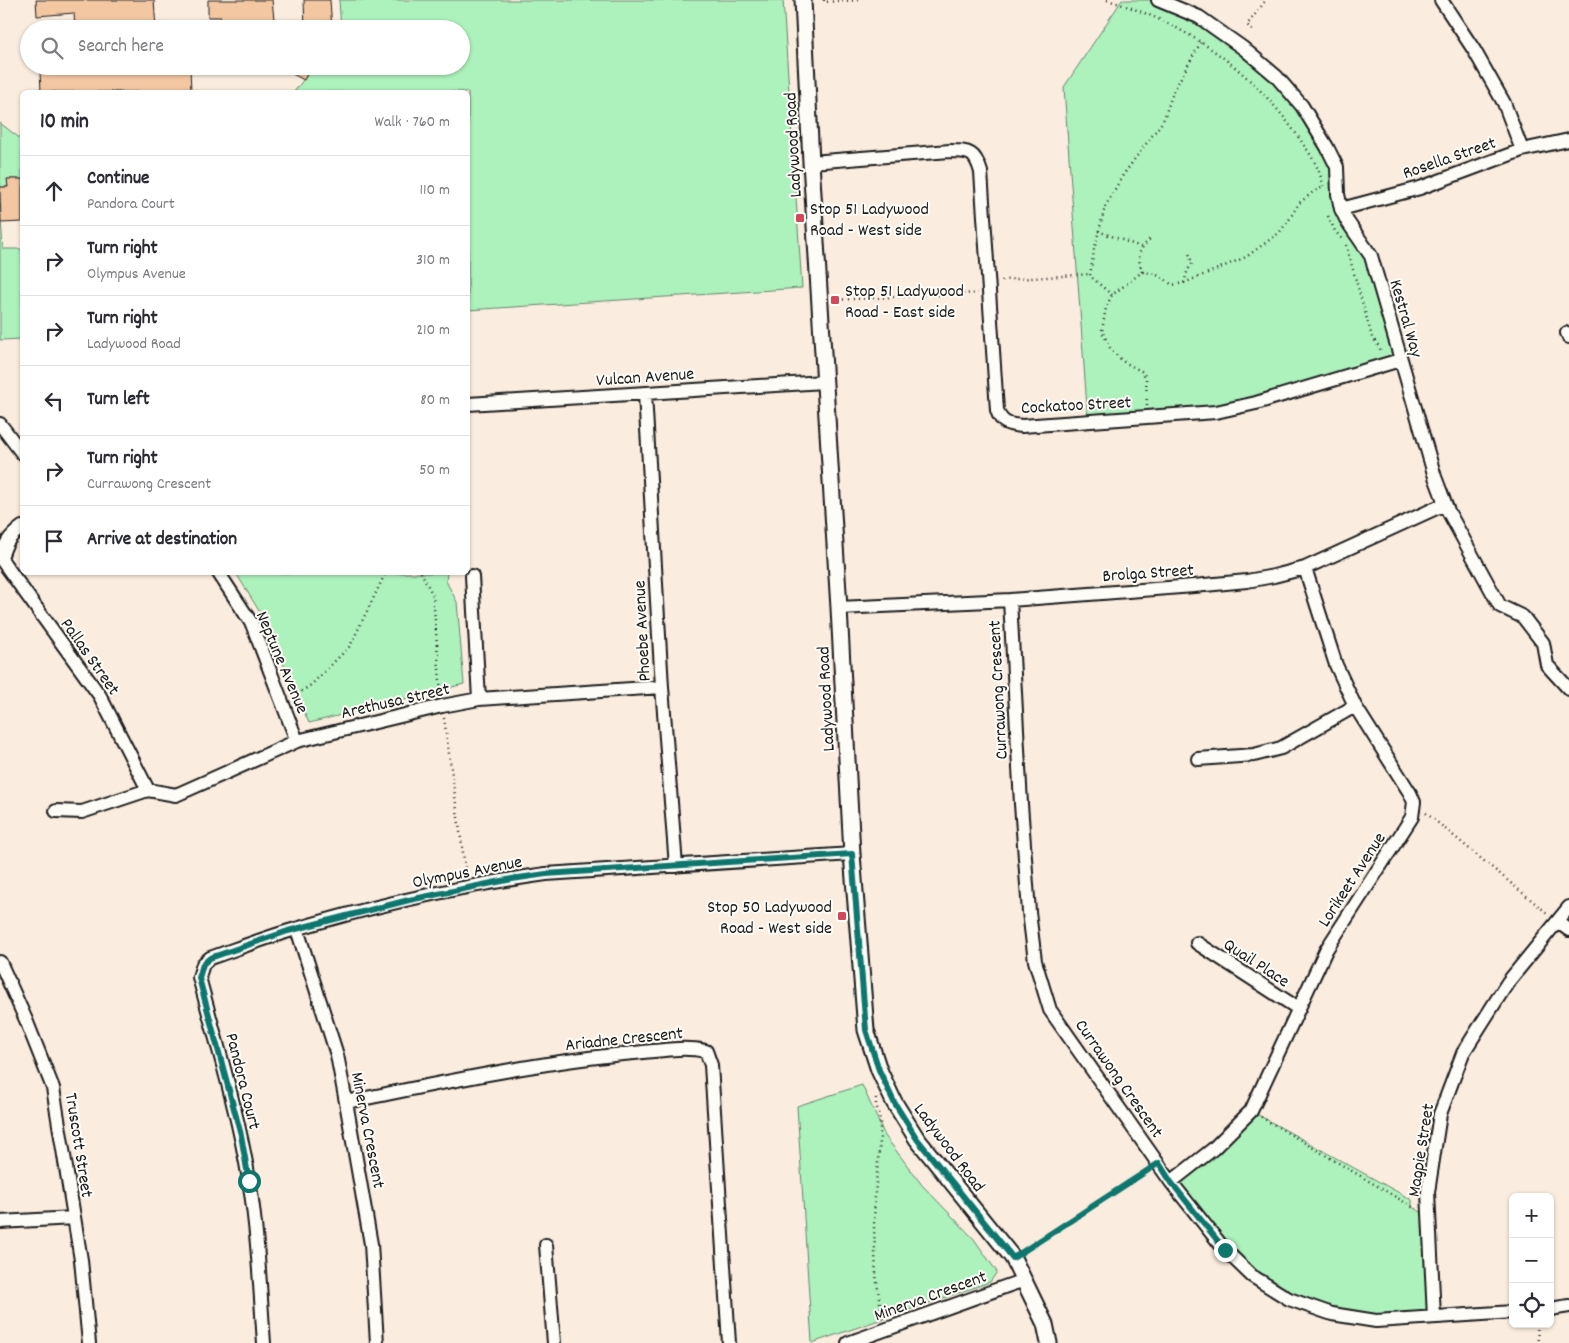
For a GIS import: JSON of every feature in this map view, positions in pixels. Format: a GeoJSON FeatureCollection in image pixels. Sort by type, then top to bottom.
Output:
{"type":"FeatureCollection","features":[{"type":"Feature","properties":{"kind":"street","name":"Ladywood Road"},"geometry":{"type":"LineString","coordinates":[[803,0],[852,854],[866,1030],[879,1070],[894,1102],[917,1139],[1013,1258],[1045,1324],[1049,1343]]}},
{"type":"Feature","properties":{"kind":"street","name":"Kestral Way"},"geometry":{"type":"LineString","coordinates":[[1158,0],[1199,17],[1242,48],[1276,76],[1302,106],[1331,154],[1337,167],[1338,194],[1341,209],[1371,256],[1400,360],[1445,504],[1500,606],[1523,618],[1542,643],[1547,665],[1569,689]]}},
{"type":"Feature","properties":{"kind":"street"},"geometry":{"type":"LineString","coordinates":[[1441,0],[1474,50],[1504,103],[1522,150]]}},
{"type":"Feature","properties":{"kind":"street","name":"Rosella Street"},"geometry":{"type":"LineString","coordinates":[[1341,209],[1420,188],[1522,150],[1569,140]]}},
{"type":"Feature","properties":{"kind":"street","name":"Cockatoo Street"},"geometry":{"type":"LineString","coordinates":[[811,162],[950,151],[964,151],[972,154],[978,162],[981,172],[997,410],[999,418],[1007,424],[1022,426],[1216,412],[1256,403],[1400,360]]}},
{"type":"Feature","properties":{"kind":"street","name":"Vulcan Avenue"},"geometry":{"type":"LineString","coordinates":[[470,404],[824,382]]}},
{"type":"Feature","properties":{"kind":"street","name":"Phoebe Avenue"},"geometry":{"type":"LineString","coordinates":[[645,394],[662,688],[676,866]]}},
{"type":"Feature","properties":{"kind":"street"},"geometry":{"type":"LineString","coordinates":[[0,424],[20,450]]}},
{"type":"Feature","properties":{"kind":"street","name":"Brolga Street"},"geometry":{"type":"LineString","coordinates":[[839,608],[1010,600],[1247,581],[1304,568],[1445,504]]}},
{"type":"Feature","properties":{"kind":"street","name":"Pallas Street"},"geometry":{"type":"LineString","coordinates":[[20,528],[10,536],[4,547],[1,559],[100,696],[148,790]]}},
{"type":"Feature","properties":{"kind":"street"},"geometry":{"type":"LineString","coordinates":[[1304,568],[1336,664],[1355,706],[1414,802]]}},
{"type":"Feature","properties":{"kind":"street","name":"Neptune Avenue"},"geometry":{"type":"LineString","coordinates":[[220,575],[252,624],[297,741]]}},
{"type":"Feature","properties":{"kind":"street"},"geometry":{"type":"LineString","coordinates":[[472,576],[480,699]]}},
{"type":"Feature","properties":{"kind":"street","name":"Currawong Crescent"},"geometry":{"type":"LineString","coordinates":[[1010,600],[1029,912],[1035,961],[1050,1010],[1171,1182],[1225,1250],[1252,1276],[1289,1299],[1332,1314],[1376,1321],[1509,1312]]}},
{"type":"Feature","properties":{"kind":"street","name":"Arethusa Street"},"geometry":{"type":"LineString","coordinates":[[148,790],[176,795],[297,741],[442,706],[480,699],[662,688]]}},
{"type":"Feature","properties":{"kind":"street"},"geometry":{"type":"LineString","coordinates":[[1198,759],[1254,755],[1280,748],[1355,706]]}},
{"type":"Feature","properties":{"kind":"street"},"geometry":{"type":"LineString","coordinates":[[56,811],[82,812],[148,790]]}},
{"type":"Feature","properties":{"kind":"street","name":"Lorikeet Avenue"},"geometry":{"type":"LineString","coordinates":[[1171,1182],[1213,1149],[1251,1111],[1326,950],[1412,816],[1414,802]]}},
{"type":"Feature","properties":{"kind":"street","name":"Olympus Avenue"},"geometry":{"type":"LineString","coordinates":[[199,978],[203,964],[210,958],[297,928],[468,887],[546,874],[852,854]]}},
{"type":"Feature","properties":{"kind":"street","name":"Magpie Street"},"geometry":{"type":"LineString","coordinates":[[1434,1317],[1428,1192],[1440,1114],[1464,1053],[1508,982],[1569,907]]}},
{"type":"Feature","properties":{"kind":"street"},"geometry":{"type":"LineString","coordinates":[[1558,922],[1569,930]]}},
{"type":"Feature","properties":{"kind":"street","name":"Minerva Crescent"},"geometry":{"type":"LineString","coordinates":[[297,928],[337,1055],[346,1102],[371,1244],[376,1343]]}},
{"type":"Feature","properties":{"kind":"street","name":"Quail Place"},"geometry":{"type":"LineString","coordinates":[[1197,944],[1299,1009]]}},
{"type":"Feature","properties":{"kind":"street","name":"Truscott Street"},"geometry":{"type":"LineString","coordinates":[[0,962],[53,1088],[81,1260],[89,1343]]}},
{"type":"Feature","properties":{"kind":"street","name":"Pandora Court"},"geometry":{"type":"LineString","coordinates":[[199,978],[241,1135],[255,1227],[264,1343]]}},
{"type":"Feature","properties":{"kind":"street","name":"Ariadne Crescent"},"geometry":{"type":"LineString","coordinates":[[346,1102],[540,1064],[693,1048],[706,1052],[711,1065],[729,1343]]}},
{"type":"Feature","properties":{"kind":"street"},"geometry":{"type":"LineString","coordinates":[[0,1222],[74,1218]]}},
{"type":"Feature","properties":{"kind":"street"},"geometry":{"type":"LineString","coordinates":[[546,1245],[554,1343]]}},
{"type":"Feature","properties":{"kind":"street","name":"Minerva Crescent"},"geometry":{"type":"LineString","coordinates":[[848,1343],[1024,1280]]}},
{"type":"Feature","properties":{"kind":"street"},"geometry":{"type":"LineString","coordinates":[[1554,1308],[1569,1306]]}},
{"type":"Feature","properties":{"kind":"path"},"geometry":{"type":"LineString","coordinates":[[824,0],[824,2],[860,0]]}},
{"type":"Feature","properties":{"kind":"path"},"geometry":{"type":"LineString","coordinates":[[1107,0],[1160,18],[1201,42],[1243,74],[1271,101],[1316,163],[1322,178],[1324,195]]}},
{"type":"Feature","properties":{"kind":"path"},"geometry":{"type":"LineString","coordinates":[[1252,30],[1247,25],[1266,0]]}},
{"type":"Feature","properties":{"kind":"path"},"geometry":{"type":"LineString","coordinates":[[1112,295],[1090,276],[1098,230],[1105,207],[1123,175],[1162,121],[1174,90],[1201,42]]}},
{"type":"Feature","properties":{"kind":"path"},"geometry":{"type":"LineString","coordinates":[[1148,417],[1146,378],[1143,372],[1124,362],[1111,350],[1102,331],[1106,307],[1112,295],[1142,272],[1164,277],[1172,285],[1184,282],[1246,256],[1279,233],[1299,203],[1324,187]]}},
{"type":"Feature","properties":{"kind":"path"},"geometry":{"type":"LineString","coordinates":[[1328,213],[1335,230],[1347,246],[1372,337],[1380,348],[1384,364]]}},
{"type":"Feature","properties":{"kind":"path"},"geometry":{"type":"LineString","coordinates":[[1098,230],[1141,247]]}},
{"type":"Feature","properties":{"kind":"path"},"geometry":{"type":"LineString","coordinates":[[1142,272],[1139,259],[1141,247],[1150,238]]}},
{"type":"Feature","properties":{"kind":"path"},"geometry":{"type":"LineString","coordinates":[[1184,282],[1192,263],[1189,253]]}},
{"type":"Feature","properties":{"kind":"path"},"geometry":{"type":"LineString","coordinates":[[820,301],[989,292],[1003,280],[1091,274]]}},
{"type":"Feature","properties":{"kind":"path"},"geometry":{"type":"LineString","coordinates":[[283,703],[311,685],[350,646],[385,575]]}},
{"type":"Feature","properties":{"kind":"path"},"geometry":{"type":"LineString","coordinates":[[422,575],[433,596],[442,706],[468,887]]}},
{"type":"Feature","properties":{"kind":"path"},"geometry":{"type":"LineString","coordinates":[[1414,802],[1558,922]]}},
{"type":"Feature","properties":{"kind":"path"},"geometry":{"type":"LineString","coordinates":[[876,1094],[876,1104],[880,1120],[880,1141],[874,1227],[876,1275],[882,1318]]}},
{"type":"Feature","properties":{"kind":"path"},"geometry":{"type":"LineString","coordinates":[[1251,1111],[1428,1216]]}},
{"type":"Feature","properties":{"kind":"path"},"geometry":{"type":"LineString","coordinates":[[1013,1258],[1159,1163]]}},
{"type":"Feature","properties":{"kind":"path"},"geometry":{"type":"LineString","coordinates":[[1537,1328],[1538,1343]]}},
{"type":"Feature","properties":{"kind":"green space"},"geometry":{"type":"Polygon","coordinates":[[[339,0],[783,0],[802,288],[470,310],[470,90],[296,90],[307,75],[470,75],[470,20],[340,20],[339,0]]]}},
{"type":"Feature","properties":{"kind":"green space"},"geometry":{"type":"Polygon","coordinates":[[[1122,0],[1158,0],[1199,17],[1276,76],[1327,147],[1338,194],[1358,236],[1400,360],[1256,403],[1088,422],[1064,87],[1122,0]]]}},
{"type":"Feature","properties":{"kind":"green space"},"geometry":{"type":"Polygon","coordinates":[[[0,123],[20,138],[20,179],[8,179],[8,187],[0,187],[0,123]]]}},
{"type":"Feature","properties":{"kind":"green space"},"geometry":{"type":"Polygon","coordinates":[[[0,204],[3,249],[20,249],[20,339],[0,340],[0,204]]]}},
{"type":"Feature","properties":{"kind":"green space"},"geometry":{"type":"Polygon","coordinates":[[[237,575],[447,575],[446,581],[457,602],[464,684],[309,723],[264,619],[237,575]]]}},
{"type":"Feature","properties":{"kind":"green space"},"geometry":{"type":"Polygon","coordinates":[[[862,1085],[885,1136],[922,1185],[974,1239],[997,1272],[990,1282],[812,1343],[797,1106],[862,1085]]]}},
{"type":"Feature","properties":{"kind":"green space"},"geometry":{"type":"Polygon","coordinates":[[[1251,1111],[1412,1200],[1412,1207],[1428,1216],[1434,1317],[1332,1314],[1252,1276],[1171,1182],[1251,1111]]]}},
{"type":"Feature","properties":{"kind":"building"},"geometry":{"type":"Polygon","coordinates":[[[36,0],[154,0],[155,20],[74,20],[74,13],[37,16],[36,0]]]}},
{"type":"Feature","properties":{"kind":"building"},"geometry":{"type":"Polygon","coordinates":[[[208,0],[272,0],[274,20],[221,20],[221,17],[208,17],[208,0]]]}},
{"type":"Feature","properties":{"kind":"building"},"geometry":{"type":"Polygon","coordinates":[[[304,0],[330,0],[331,20],[305,20],[304,0]]]}},
{"type":"Feature","properties":{"kind":"building"},"geometry":{"type":"Polygon","coordinates":[[[40,75],[190,75],[191,90],[41,90],[40,75]]]}},
{"type":"Feature","properties":{"kind":"building"},"geometry":{"type":"Polygon","coordinates":[[[294,75],[306,75],[304,80],[294,75]]]}},
{"type":"Feature","properties":{"kind":"building"},"geometry":{"type":"Polygon","coordinates":[[[7,179],[20,179],[20,222],[1,223],[0,187],[8,187],[7,179]]]}},
{"type":"Feature","properties":{"kind":"place","name":"Stop 51 Ladywood Road - West side"},"geometry":{"type":"Point","coordinates":[800,218]}},
{"type":"Feature","properties":{"kind":"place","name":"Stop 51 Ladywood Road - East side"},"geometry":{"type":"Point","coordinates":[835,300]}},
{"type":"Feature","properties":{"kind":"place","name":"Stop 50 Ladywood Road - West side"},"geometry":{"type":"Point","coordinates":[842,916]}},
{"type":"Feature","properties":{"kind":"route"},"geometry":{"type":"LineString","coordinates":[[249,1181],[241,1135],[199,978],[203,964],[210,958],[297,928],[409,900],[512,879],[546,874],[852,854],[866,1030],[879,1070],[894,1102],[917,1139],[1013,1258],[1159,1163],[1171,1182],[1225,1250]]}}]}
